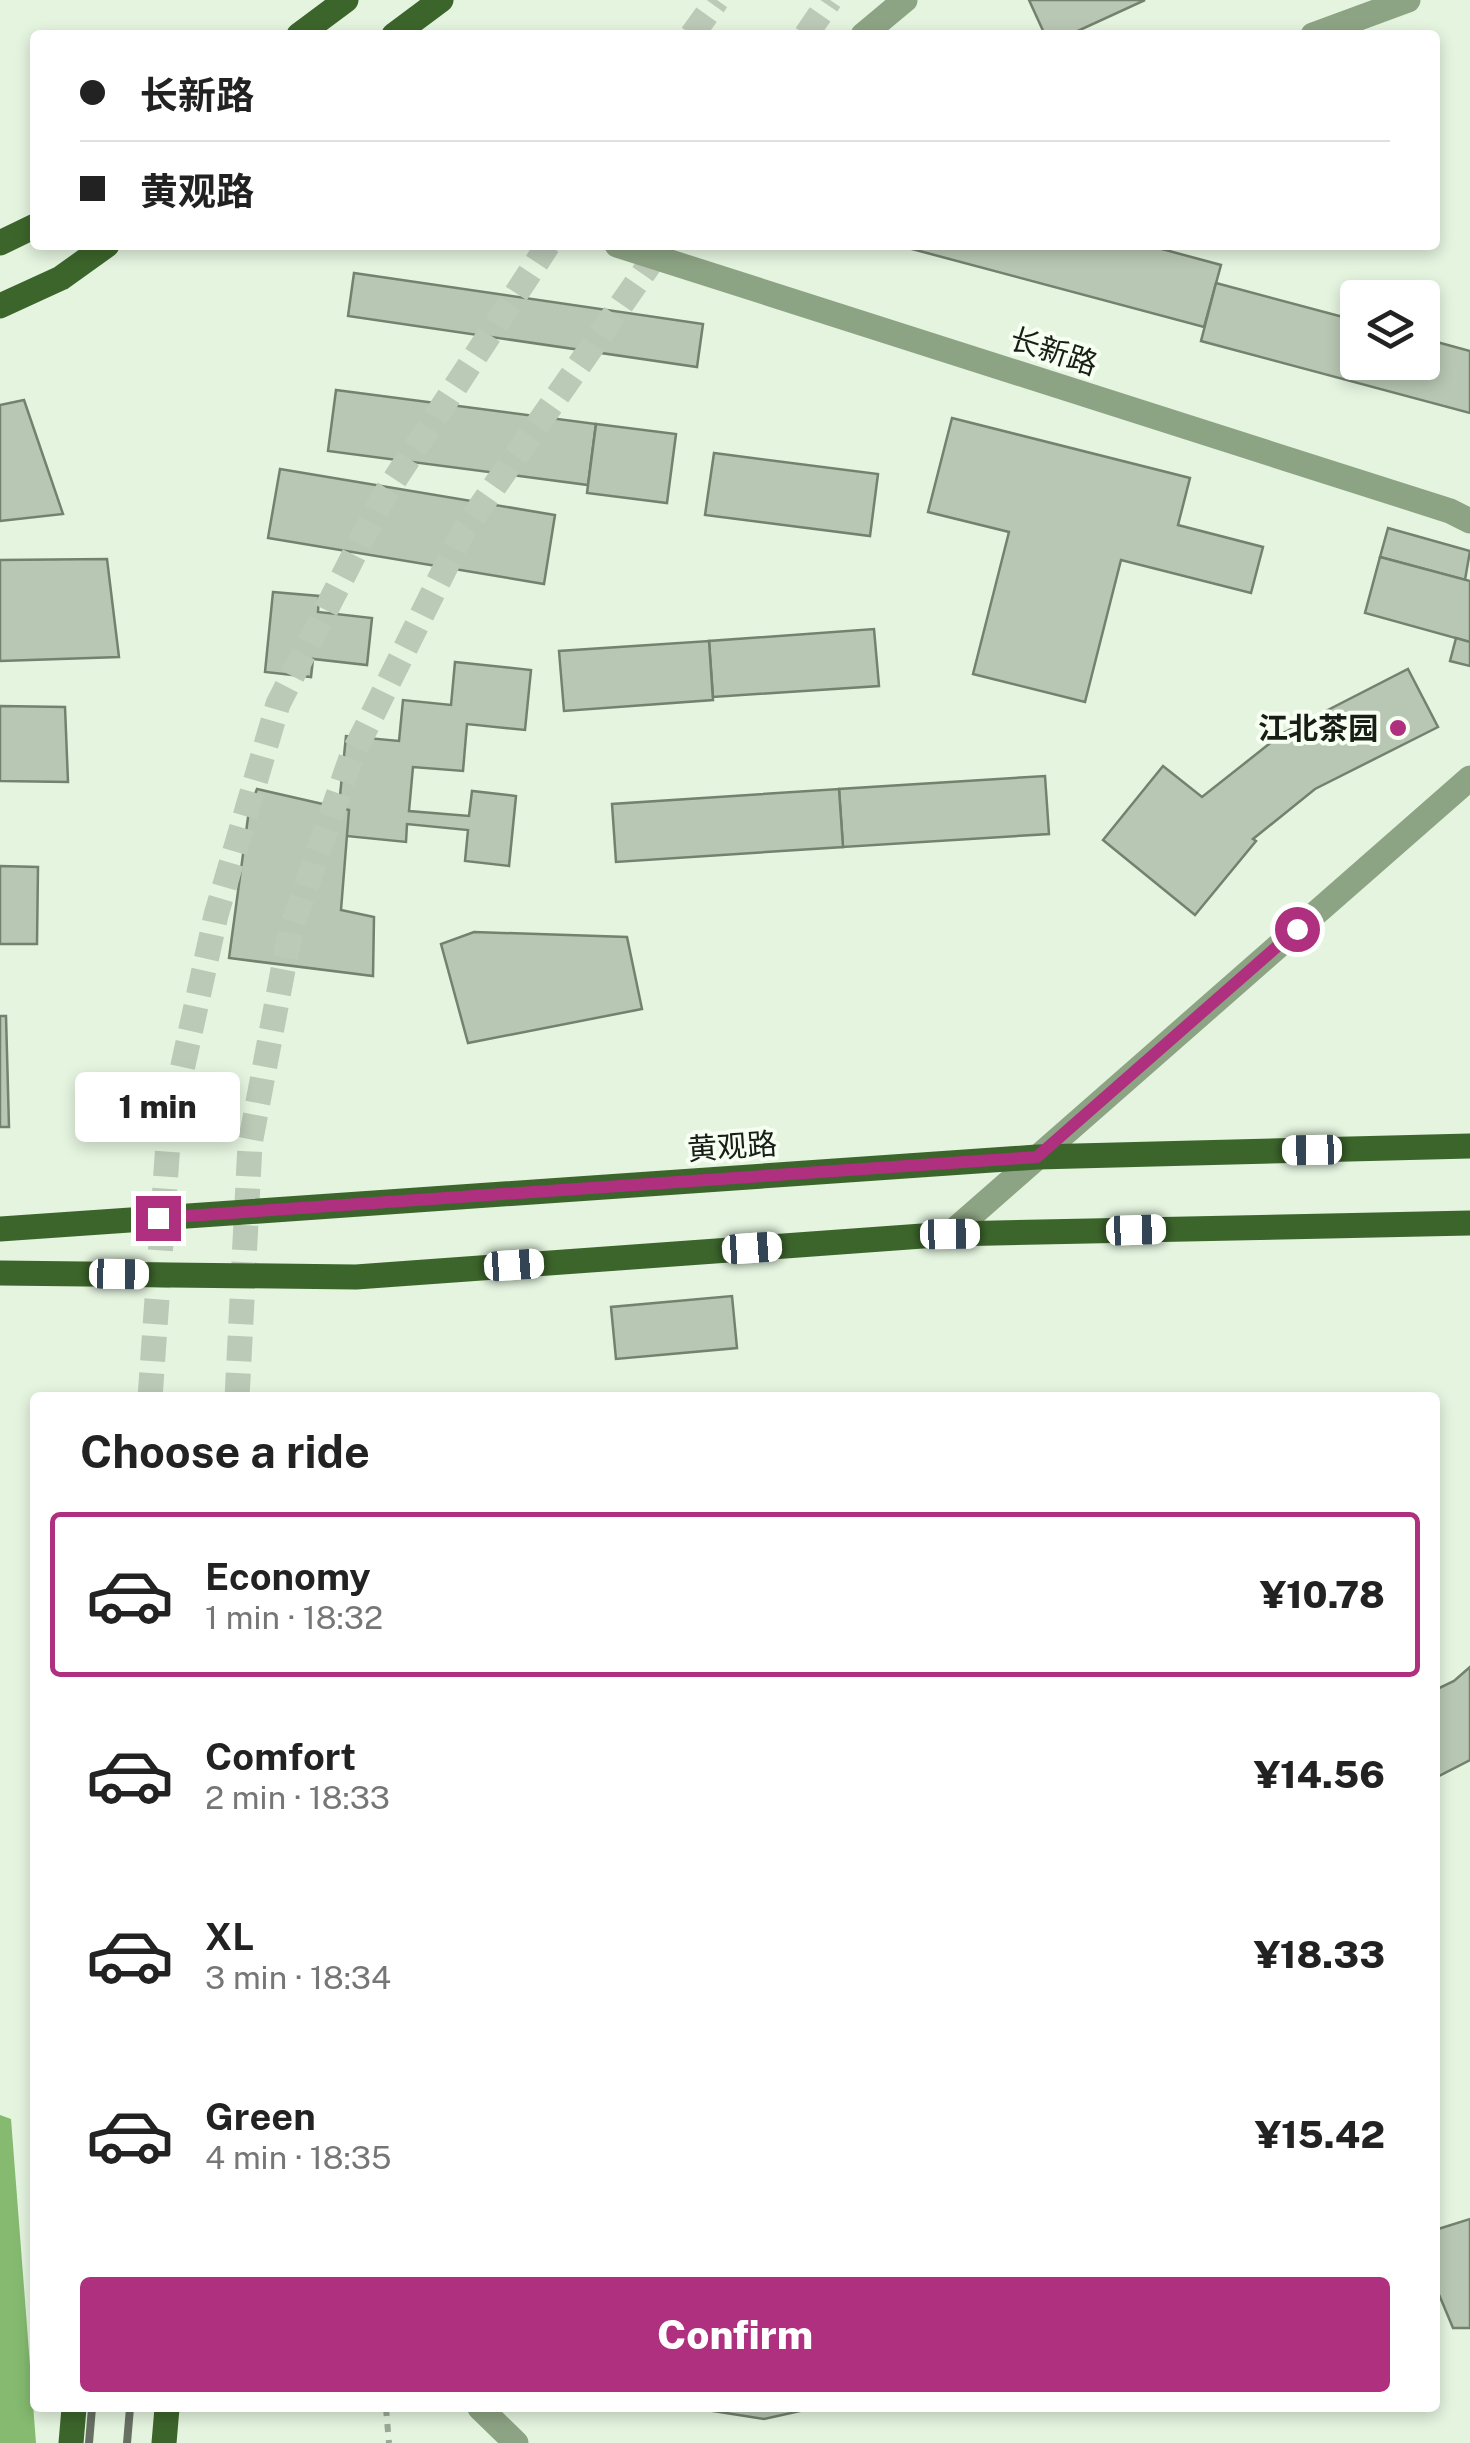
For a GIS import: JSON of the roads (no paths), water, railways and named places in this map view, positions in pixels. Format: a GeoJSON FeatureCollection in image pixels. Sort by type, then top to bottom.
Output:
{"type":"FeatureCollection","features":[{"type":"Feature","properties":{"kind":"main road"},"geometry":{"type":"LineString","coordinates":[[306,30],[346,0]]}},
{"type":"Feature","properties":{"kind":"main road"},"geometry":{"type":"LineString","coordinates":[[401,30],[442,0]]}},
{"type":"Feature","properties":{"kind":"main road"},"geometry":{"type":"LineString","coordinates":[[0,243],[30,228]]}},
{"type":"Feature","properties":{"kind":"main road"},"geometry":{"type":"LineString","coordinates":[[0,306],[62,278],[100,250]]}},
{"type":"Feature","properties":{"kind":"main road","name":"黄观路"},"geometry":{"type":"LineString","coordinates":[[0,1228],[1037,1157],[1470,1146]]}},
{"type":"Feature","properties":{"kind":"main road"},"geometry":{"type":"LineString","coordinates":[[0,1273],[356,1276],[950,1234],[1470,1223]]}},
{"type":"Feature","properties":{"kind":"main road"},"geometry":{"type":"LineString","coordinates":[[71,2443],[74,2412]]}},
{"type":"Feature","properties":{"kind":"main road"},"geometry":{"type":"LineString","coordinates":[[164,2443],[167,2412]]}},
{"type":"Feature","properties":{"kind":"street"},"geometry":{"type":"LineString","coordinates":[[1327,30],[1408,0]]}},
{"type":"Feature","properties":{"kind":"street"},"geometry":{"type":"LineString","coordinates":[[871,30],[895,16]]}},
{"type":"Feature","properties":{"kind":"street","name":"长新路"},"geometry":{"type":"LineString","coordinates":[[633,250],[1432,505],[1470,521]]}},
{"type":"Feature","properties":{"kind":"street"},"geometry":{"type":"LineString","coordinates":[[950,1234],[1470,778]]}},
{"type":"Feature","properties":{"kind":"street"},"geometry":{"type":"LineString","coordinates":[[484,2412],[516,2443]]}},
{"type":"Feature","properties":{"kind":"tunnel"},"geometry":{"type":"LineString","coordinates":[[696,30],[717,0]]}},
{"type":"Feature","properties":{"kind":"tunnel"},"geometry":{"type":"LineString","coordinates":[[809,30],[830,0]]}},
{"type":"Feature","properties":{"kind":"tunnel"},"geometry":{"type":"LineString","coordinates":[[150,1392],[169,1129],[216,915],[278,704],[384,496],[545,250]]}},
{"type":"Feature","properties":{"kind":"tunnel"},"geometry":{"type":"LineString","coordinates":[[237,1392],[250,1144],[290,933],[351,758],[464,530],[660,250]]}},
{"type":"Feature","properties":{"kind":"railway"},"geometry":{"type":"LineString","coordinates":[[89,2443],[92,2412]]}},
{"type":"Feature","properties":{"kind":"railway"},"geometry":{"type":"LineString","coordinates":[[127,2443],[130,2412]]}},
{"type":"Feature","properties":{"kind":"place","name":"江北茶园"},"geometry":{"type":"Point","coordinates":[1398,728]}}]}
